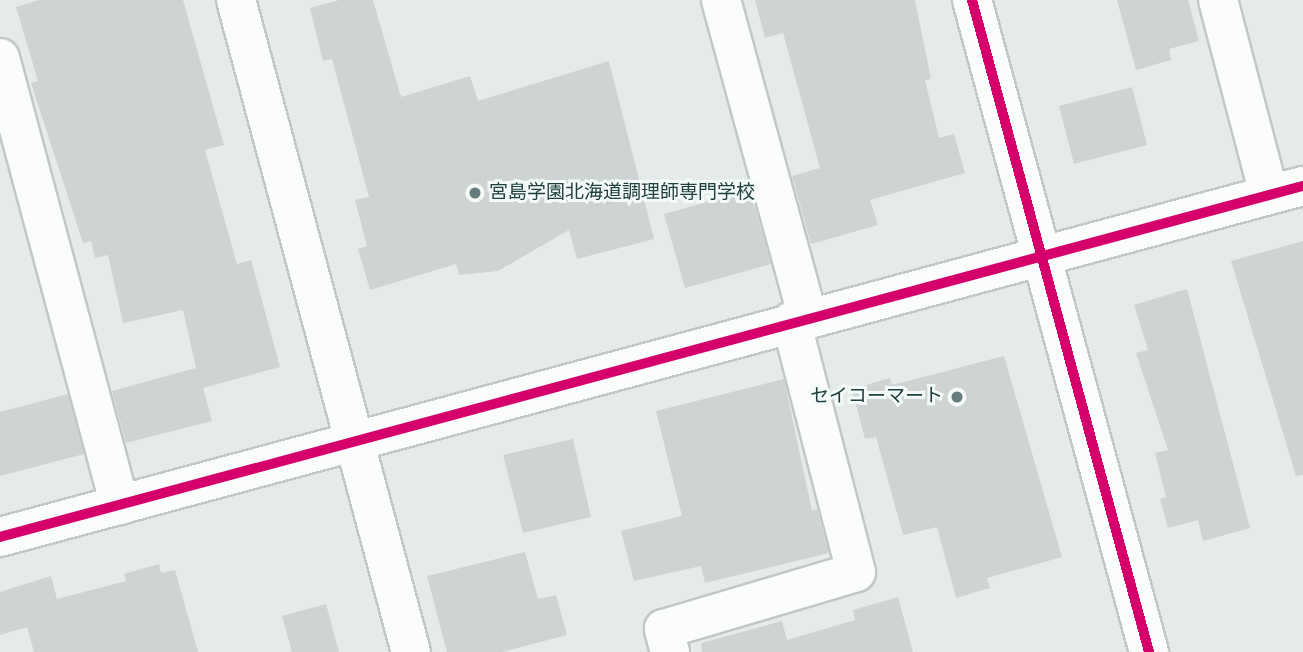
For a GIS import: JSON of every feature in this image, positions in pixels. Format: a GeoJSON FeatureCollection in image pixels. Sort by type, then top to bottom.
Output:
{"type":"FeatureCollection","features":[{"type":"Feature","properties":{"kind":"street"},"geometry":{"type":"LineString","coordinates":[[236,0],[411,652]]}},
{"type":"Feature","properties":{"kind":"street"},"geometry":{"type":"LineString","coordinates":[[670,652],[664,629],[856,572],[799,319],[721,0]]}},
{"type":"Feature","properties":{"kind":"street"},"geometry":{"type":"LineString","coordinates":[[972,0],[1149,652]]}},
{"type":"Feature","properties":{"kind":"street"},"geometry":{"type":"LineString","coordinates":[[0,537],[1039,254],[1294,192],[1219,0]]}},
{"type":"Feature","properties":{"kind":"street"},"geometry":{"type":"LineString","coordinates":[[0,58],[120,505]]}},
{"type":"Feature","properties":{"kind":"building"},"geometry":{"type":"Polygon","coordinates":[[[39,0],[183,0],[224,145],[205,150],[237,264],[251,260],[280,367],[203,388],[212,421],[126,443],[112,391],[196,368],[183,310],[123,323],[108,255],[95,258],[91,241],[83,243],[31,83],[38,81],[16,7],[39,0]]]}},
{"type":"Feature","properties":{"kind":"building"},"geometry":{"type":"Polygon","coordinates":[[[339,0],[373,0],[401,97],[470,76],[478,101],[609,61],[654,239],[577,259],[569,230],[498,271],[459,275],[456,264],[370,290],[358,249],[367,246],[355,200],[369,197],[332,59],[323,61],[310,8],[339,0]]]}},
{"type":"Feature","properties":{"kind":"building"},"geometry":{"type":"Polygon","coordinates":[[[755,0],[915,0],[931,79],[925,80],[939,138],[954,134],[965,173],[870,200],[878,225],[811,244],[792,176],[820,168],[783,33],[765,38],[755,0]]]}},
{"type":"Feature","properties":{"kind":"building"},"geometry":{"type":"Polygon","coordinates":[[[1117,0],[1188,0],[1199,41],[1169,49],[1171,60],[1136,70],[1117,0]]]}},
{"type":"Feature","properties":{"kind":"building"},"geometry":{"type":"Polygon","coordinates":[[[1132,87],[1147,145],[1074,164],[1059,106],[1132,87]]]}},
{"type":"Feature","properties":{"kind":"building"},"geometry":{"type":"Polygon","coordinates":[[[750,190],[771,264],[685,288],[664,214],[750,190]]]}},
{"type":"Feature","properties":{"kind":"building"},"geometry":{"type":"Polygon","coordinates":[[[1303,241],[1303,475],[1296,476],[1231,261],[1303,241]]]}},
{"type":"Feature","properties":{"kind":"building"},"geometry":{"type":"Polygon","coordinates":[[[1187,289],[1250,528],[1203,541],[1198,520],[1168,528],[1160,499],[1166,497],[1155,453],[1168,450],[1136,353],[1148,350],[1134,305],[1187,289]]]}},
{"type":"Feature","properties":{"kind":"building"},"geometry":{"type":"Polygon","coordinates":[[[1004,356],[1062,557],[987,578],[990,588],[956,598],[937,527],[903,535],[876,437],[865,439],[852,389],[890,378],[892,385],[1004,356]]]}},
{"type":"Feature","properties":{"kind":"building"},"geometry":{"type":"Polygon","coordinates":[[[784,379],[812,511],[817,509],[829,553],[705,583],[701,566],[634,581],[621,531],[682,516],[656,411],[784,379]]]}},
{"type":"Feature","properties":{"kind":"building"},"geometry":{"type":"Polygon","coordinates":[[[68,394],[84,454],[0,476],[0,412],[68,394]]]}},
{"type":"Feature","properties":{"kind":"building"},"geometry":{"type":"Polygon","coordinates":[[[573,439],[591,517],[523,533],[503,455],[573,439]]]}},
{"type":"Feature","properties":{"kind":"building"},"geometry":{"type":"Polygon","coordinates":[[[525,552],[538,599],[556,595],[567,635],[502,652],[447,652],[427,576],[525,552]]]}},
{"type":"Feature","properties":{"kind":"building"},"geometry":{"type":"Polygon","coordinates":[[[159,564],[161,573],[175,570],[198,652],[34,652],[27,627],[0,635],[0,592],[51,576],[57,599],[126,581],[124,574],[159,564]]]}},
{"type":"Feature","properties":{"kind":"building"},"geometry":{"type":"Polygon","coordinates":[[[898,597],[913,652],[702,652],[701,643],[782,621],[787,640],[855,620],[853,610],[898,597]]]}},
{"type":"Feature","properties":{"kind":"building"},"geometry":{"type":"Polygon","coordinates":[[[326,604],[339,652],[292,652],[282,616],[326,604]]]}},
{"type":"Feature","properties":{"kind":"cycle path"},"geometry":{"type":"LineString","coordinates":[[972,0],[1149,652]]}},
{"type":"Feature","properties":{"kind":"cycle path"},"geometry":{"type":"LineString","coordinates":[[0,537],[1303,186]]}},
{"type":"Feature","properties":{"kind":"place","name":"宮島学園北海道調理師専門学校"},"geometry":{"type":"Point","coordinates":[475,193]}},
{"type":"Feature","properties":{"kind":"place","name":"セイコーマート"},"geometry":{"type":"Point","coordinates":[957,397]}}]}
